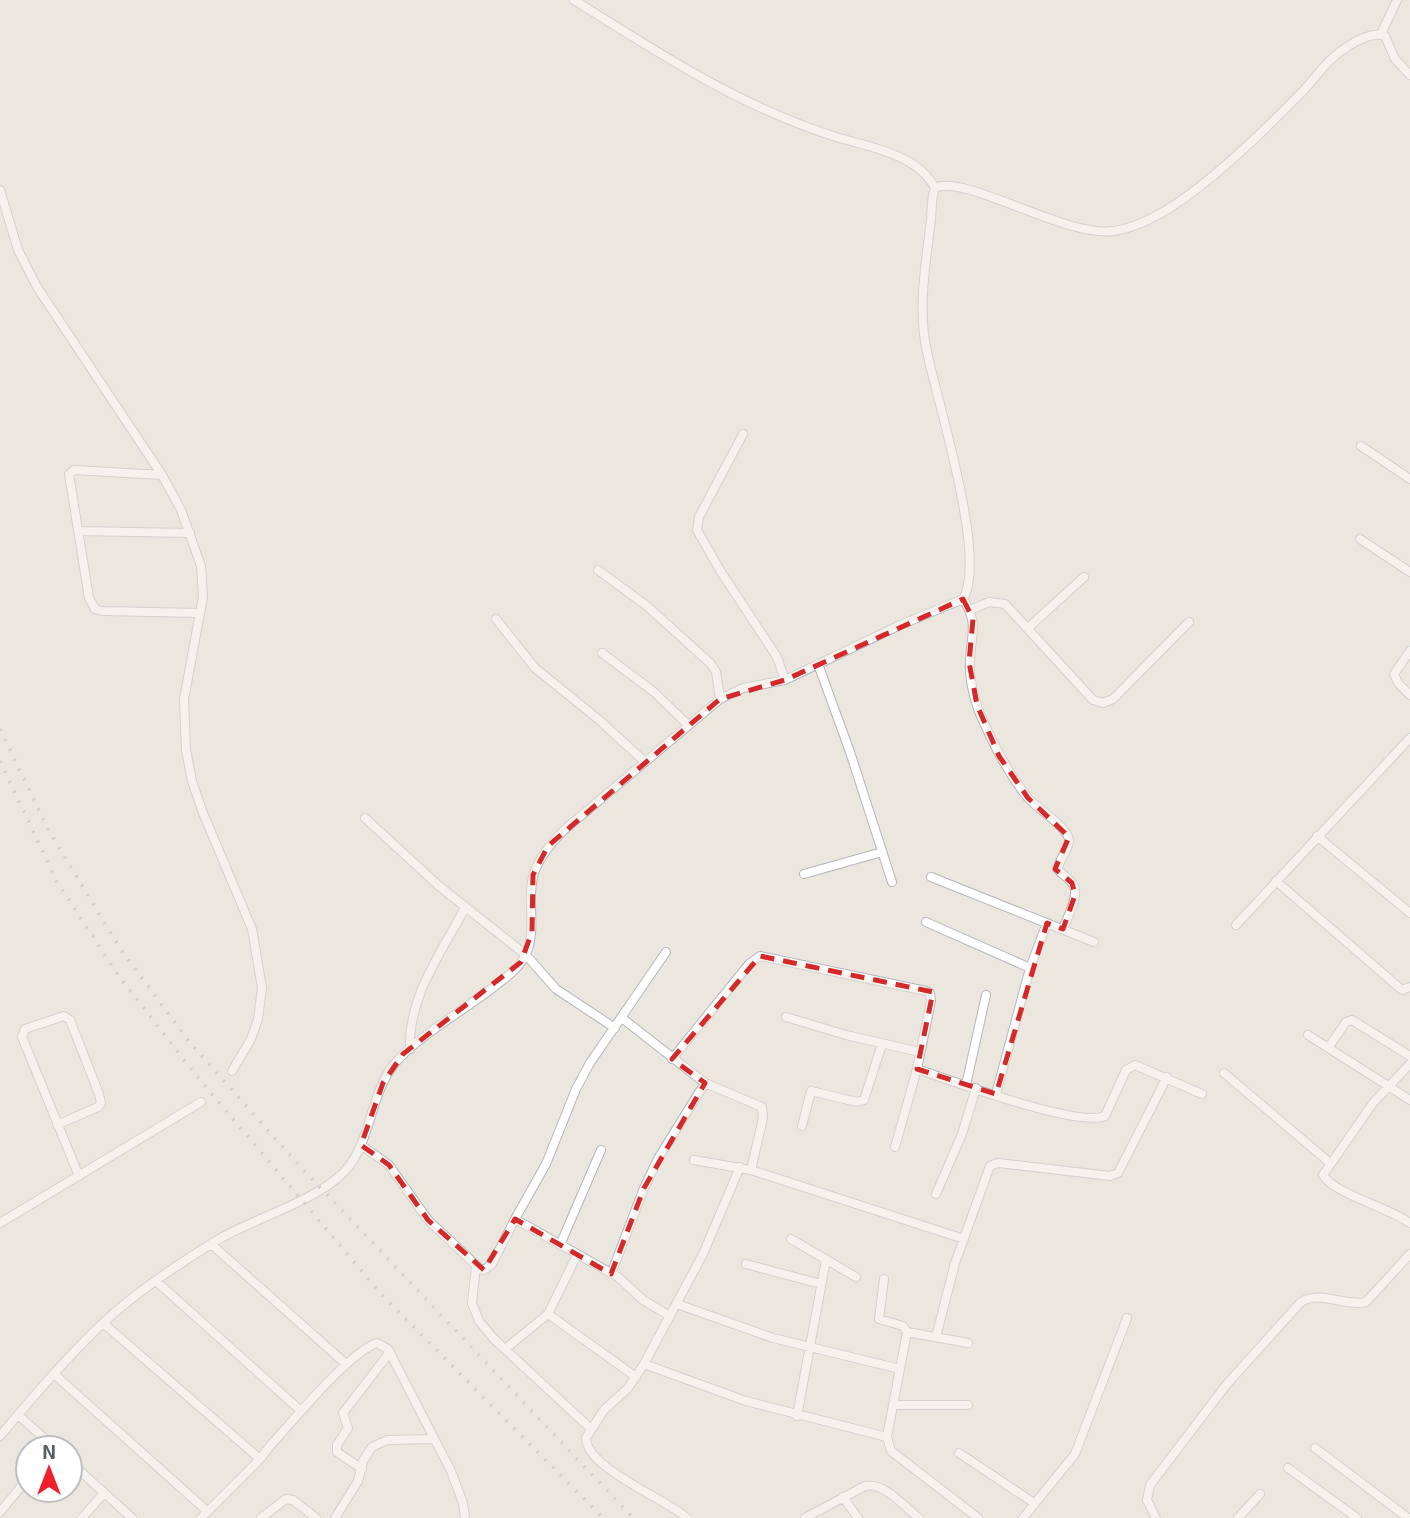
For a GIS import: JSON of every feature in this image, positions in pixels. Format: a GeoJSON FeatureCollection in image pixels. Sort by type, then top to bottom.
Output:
{"type":"FeatureCollection","features":[{"type":"Feature","properties":{"kind":"street"},"geometry":{"type":"LineString","coordinates":[[0,1436],[103,1323],[156,1280],[238,1227],[291,1205],[341,1175],[354,1160],[383,1083],[392,1067],[410,1049],[514,970],[526,955],[532,932],[533,875],[544,854],[564,830],[720,699],[743,688],[785,680],[898,626],[963,599],[969,581],[968,535],[948,434],[926,345],[923,318],[923,286],[935,188],[926,174],[903,159],[784,120],[643,43],[574,0]]}},
{"type":"Feature","properties":{"kind":"street"},"geometry":{"type":"LineString","coordinates":[[1381,34],[1397,0]]}},
{"type":"Feature","properties":{"kind":"street"},"geometry":{"type":"LineString","coordinates":[[935,188],[947,184],[964,188],[1060,223],[1087,231],[1112,232],[1137,225],[1166,210],[1212,176],[1300,94],[1340,51],[1369,36],[1381,34],[1385,36],[1395,59],[1410,75]]}},
{"type":"Feature","properties":{"kind":"street"},"geometry":{"type":"LineString","coordinates":[[0,190],[18,250],[37,287],[163,475],[181,510],[201,566],[203,582],[200,613],[184,699],[186,750],[192,781],[203,813],[252,929],[262,988],[258,1020],[251,1039],[232,1071]]}},
{"type":"Feature","properties":{"kind":"street"},"geometry":{"type":"LineString","coordinates":[[743,435],[699,517],[696,530],[777,657],[785,680]]}},
{"type":"Feature","properties":{"kind":"street"},"geometry":{"type":"LineString","coordinates":[[1361,446],[1410,480]]}},
{"type":"Feature","properties":{"kind":"street"},"geometry":{"type":"LineString","coordinates":[[163,475],[71,471],[69,478],[89,598],[95,609],[102,611],[200,613]]}},
{"type":"Feature","properties":{"kind":"street"},"geometry":{"type":"LineString","coordinates":[[78,531],[190,533]]}},
{"type":"Feature","properties":{"kind":"street"},"geometry":{"type":"LineString","coordinates":[[1360,539],[1410,572]]}},
{"type":"Feature","properties":{"kind":"street"},"geometry":{"type":"LineString","coordinates":[[598,569],[647,606],[711,664],[716,672],[720,699]]}},
{"type":"Feature","properties":{"kind":"street"},"geometry":{"type":"LineString","coordinates":[[1028,628],[1084,577]]}},
{"type":"Feature","properties":{"kind":"street"},"geometry":{"type":"LineString","coordinates":[[963,599],[970,610],[974,631],[970,678],[977,705],[999,756],[1028,798],[1069,837],[1058,870],[1072,883],[1075,895],[1063,929]]}},
{"type":"Feature","properties":{"kind":"street"},"geometry":{"type":"LineString","coordinates":[[970,610],[982,603],[999,601],[1011,609],[1093,700],[1103,703],[1113,699],[1189,622]]}},
{"type":"Feature","properties":{"kind":"street"},"geometry":{"type":"LineString","coordinates":[[496,619],[535,668],[598,719],[645,762]]}},
{"type":"Feature","properties":{"kind":"street"},"geometry":{"type":"LineString","coordinates":[[1410,651],[1394,674],[1398,683],[1410,695]]}},
{"type":"Feature","properties":{"kind":"street"},"geometry":{"type":"LineString","coordinates":[[602,653],[653,692],[688,725]]}},
{"type":"Feature","properties":{"kind":"street"},"geometry":{"type":"LineString","coordinates":[[818,664],[892,882]]}},
{"type":"Feature","properties":{"kind":"street"},"geometry":{"type":"LineString","coordinates":[[1236,925],[1410,738]]}},
{"type":"Feature","properties":{"kind":"street"},"geometry":{"type":"LineString","coordinates":[[365,818],[403,856],[526,955],[556,989],[615,1028]]}},
{"type":"Feature","properties":{"kind":"street"},"geometry":{"type":"LineString","coordinates":[[1317,835],[1410,913]]}},
{"type":"Feature","properties":{"kind":"street"},"geometry":{"type":"LineString","coordinates":[[804,874],[882,852]]}},
{"type":"Feature","properties":{"kind":"street"},"geometry":{"type":"LineString","coordinates":[[931,877],[1094,942]]}},
{"type":"Feature","properties":{"kind":"street"},"geometry":{"type":"LineString","coordinates":[[1276,881],[1402,990],[1410,987]]}},
{"type":"Feature","properties":{"kind":"street"},"geometry":{"type":"LineString","coordinates":[[410,1049],[411,1020],[420,991],[465,908]]}},
{"type":"Feature","properties":{"kind":"street"},"geometry":{"type":"LineString","coordinates":[[926,922],[1030,968]]}},
{"type":"Feature","properties":{"kind":"street"},"geometry":{"type":"LineString","coordinates":[[996,1094],[1030,968],[1047,923]]}},
{"type":"Feature","properties":{"kind":"street"},"geometry":{"type":"LineString","coordinates":[[361,1145],[389,1165],[428,1220],[476,1266],[484,1270],[488,1268],[546,1164],[576,1089],[590,1063],[666,952]]}},
{"type":"Feature","properties":{"kind":"street"},"geometry":{"type":"LineString","coordinates":[[672,1059],[749,964],[760,956],[930,993],[931,1001],[917,1069],[895,1147]]}},
{"type":"Feature","properties":{"kind":"street"},"geometry":{"type":"LineString","coordinates":[[966,1085],[986,995]]}},
{"type":"Feature","properties":{"kind":"street"},"geometry":{"type":"LineString","coordinates":[[57,1125],[98,1107],[101,1103],[70,1020],[64,1016],[25,1029],[22,1037],[57,1125],[79,1176]]}},
{"type":"Feature","properties":{"kind":"street"},"geometry":{"type":"LineString","coordinates":[[786,1017],[920,1052]]}},
{"type":"Feature","properties":{"kind":"street"},"geometry":{"type":"LineString","coordinates":[[622,1018],[705,1083],[762,1107],[763,1118],[751,1170]]}},
{"type":"Feature","properties":{"kind":"street"},"geometry":{"type":"LineString","coordinates":[[1328,1048],[1346,1021],[1352,1020],[1410,1056]]}},
{"type":"Feature","properties":{"kind":"street"},"geometry":{"type":"LineString","coordinates":[[1308,1035],[1410,1100]]}},
{"type":"Feature","properties":{"kind":"street"},"geometry":{"type":"LineString","coordinates":[[802,1126],[811,1091],[857,1102],[864,1100],[882,1044]]}},
{"type":"Feature","properties":{"kind":"street"},"geometry":{"type":"LineString","coordinates":[[1410,1063],[1373,1102],[1323,1175],[1341,1190],[1394,1213],[1410,1223]]}},
{"type":"Feature","properties":{"kind":"street"},"geometry":{"type":"LineString","coordinates":[[917,1069],[1060,1113],[1101,1118],[1108,1111],[1130,1066],[1140,1066],[1202,1094]]}},
{"type":"Feature","properties":{"kind":"street"},"geometry":{"type":"LineString","coordinates":[[1224,1073],[1330,1163]]}},
{"type":"Feature","properties":{"kind":"street"},"geometry":{"type":"LineString","coordinates":[[936,1337],[955,1263],[993,1164],[1110,1176],[1118,1173],[1167,1077]]}},
{"type":"Feature","properties":{"kind":"street"},"geometry":{"type":"LineString","coordinates":[[611,1274],[631,1217],[649,1178],[705,1083]]}},
{"type":"Feature","properties":{"kind":"street"},"geometry":{"type":"LineString","coordinates":[[936,1194],[962,1133],[976,1088]]}},
{"type":"Feature","properties":{"kind":"street"},"geometry":{"type":"LineString","coordinates":[[0,1223],[201,1102]]}},
{"type":"Feature","properties":{"kind":"street"},"geometry":{"type":"LineString","coordinates":[[560,1245],[601,1150]]}},
{"type":"Feature","properties":{"kind":"street"},"geometry":{"type":"LineString","coordinates":[[694,1160],[751,1170],[964,1239]]}},
{"type":"Feature","properties":{"kind":"street"},"geometry":{"type":"LineString","coordinates":[[687,1518],[603,1463],[586,1444],[590,1428],[636,1377],[644,1364],[703,1254],[740,1167]]}},
{"type":"Feature","properties":{"kind":"street"},"geometry":{"type":"LineString","coordinates":[[515,1219],[625,1282],[642,1300],[670,1316]]}},
{"type":"Feature","properties":{"kind":"street"},"geometry":{"type":"LineString","coordinates":[[791,1240],[856,1277]]}},
{"type":"Feature","properties":{"kind":"street"},"geometry":{"type":"LineString","coordinates":[[211,1244],[346,1364]]}},
{"type":"Feature","properties":{"kind":"street"},"geometry":{"type":"LineString","coordinates":[[1156,1518],[1147,1500],[1150,1485],[1227,1384],[1300,1303],[1306,1298],[1314,1297],[1353,1303],[1366,1301],[1410,1254]]}},
{"type":"Feature","properties":{"kind":"street"},"geometry":{"type":"LineString","coordinates":[[505,1349],[548,1314],[578,1255]]}},
{"type":"Feature","properties":{"kind":"street"},"geometry":{"type":"LineString","coordinates":[[797,1416],[826,1260]]}},
{"type":"Feature","properties":{"kind":"street"},"geometry":{"type":"LineString","coordinates":[[746,1264],[821,1284]]}},
{"type":"Feature","properties":{"kind":"street"},"geometry":{"type":"LineString","coordinates":[[476,1266],[472,1303],[474,1312],[505,1349],[590,1428]]}},
{"type":"Feature","properties":{"kind":"street"},"geometry":{"type":"LineString","coordinates":[[884,1279],[878,1319],[884,1323],[904,1326],[907,1332],[887,1437],[891,1451],[978,1518]]}},
{"type":"Feature","properties":{"kind":"street"},"geometry":{"type":"LineString","coordinates":[[156,1280],[302,1411]]}},
{"type":"Feature","properties":{"kind":"street"},"geometry":{"type":"LineString","coordinates":[[677,1304],[733,1326],[900,1368]]}},
{"type":"Feature","properties":{"kind":"street"},"geometry":{"type":"LineString","coordinates":[[548,1314],[636,1377]]}},
{"type":"Feature","properties":{"kind":"street"},"geometry":{"type":"LineString","coordinates":[[1023,1518],[1075,1454],[1127,1318]]}},
{"type":"Feature","properties":{"kind":"street"},"geometry":{"type":"LineString","coordinates":[[103,1323],[260,1459]]}},
{"type":"Feature","properties":{"kind":"street"},"geometry":{"type":"LineString","coordinates":[[907,1332],[968,1343]]}},
{"type":"Feature","properties":{"kind":"street"},"geometry":{"type":"LineString","coordinates":[[54,1374],[204,1514],[260,1459],[346,1364],[371,1345],[383,1344],[390,1352],[456,1483],[465,1518]]}},
{"type":"Feature","properties":{"kind":"street"},"geometry":{"type":"LineString","coordinates":[[362,1469],[337,1452],[337,1445],[348,1428],[343,1413],[390,1352]]}},
{"type":"Feature","properties":{"kind":"street"},"geometry":{"type":"LineString","coordinates":[[644,1364],[746,1401],[887,1437]]}},
{"type":"Feature","properties":{"kind":"street"},"geometry":{"type":"LineString","coordinates":[[893,1405],[968,1405]]}},
{"type":"Feature","properties":{"kind":"street"},"geometry":{"type":"LineString","coordinates":[[18,1415],[38,1434]]}},
{"type":"Feature","properties":{"kind":"street"},"geometry":{"type":"LineString","coordinates":[[337,1517],[358,1480],[366,1453],[379,1442],[434,1439]]}},
{"type":"Feature","properties":{"kind":"street"},"geometry":{"type":"LineString","coordinates":[[1315,1448],[1408,1518]]}},
{"type":"Feature","properties":{"kind":"street"},"geometry":{"type":"LineString","coordinates":[[959,1453],[1034,1503]]}},
{"type":"Feature","properties":{"kind":"street"},"geometry":{"type":"LineString","coordinates":[[1288,1468],[1357,1518]]}},
{"type":"Feature","properties":{"kind":"street"},"geometry":{"type":"LineString","coordinates":[[84,1475],[132,1518]]}},
{"type":"Feature","properties":{"kind":"street"},"geometry":{"type":"LineString","coordinates":[[805,1518],[865,1486],[877,1486],[919,1518]]}},
{"type":"Feature","properties":{"kind":"street"},"geometry":{"type":"LineString","coordinates":[[82,1518],[104,1493]]}},
{"type":"Feature","properties":{"kind":"street"},"geometry":{"type":"LineString","coordinates":[[1238,1518],[1260,1494]]}},
{"type":"Feature","properties":{"kind":"street"},"geometry":{"type":"LineString","coordinates":[[0,1512],[14,1495]]}},
{"type":"Feature","properties":{"kind":"street"},"geometry":{"type":"LineString","coordinates":[[843,1497],[858,1518]]}},
{"type":"Feature","properties":{"kind":"street"},"geometry":{"type":"LineString","coordinates":[[261,1518],[286,1499],[293,1500],[316,1518]]}},
{"type":"Feature","properties":{"kind":"highlighted area"},"geometry":{"type":"Polygon","coordinates":[[[963,599],[973,619],[969,662],[977,705],[999,756],[1028,798],[1069,837],[1055,869],[1072,883],[1075,895],[1063,929],[1047,923],[996,1094],[917,1069],[933,992],[760,956],[672,1059],[705,1083],[644,1188],[611,1274],[515,1219],[484,1270],[428,1220],[389,1165],[361,1145],[383,1083],[403,1054],[521,962],[532,932],[533,875],[548,846],[720,699],[785,680],[963,599]]]}},
{"type":"Feature","properties":{"kind":"railway"},"geometry":{"type":"LineString","coordinates":[[0,729],[49,831],[121,950],[191,1044],[297,1163],[633,1518]]}},
{"type":"Feature","properties":{"kind":"railway"},"geometry":{"type":"LineString","coordinates":[[0,761],[57,882],[118,975],[195,1074],[382,1295],[603,1518]]}}]}
